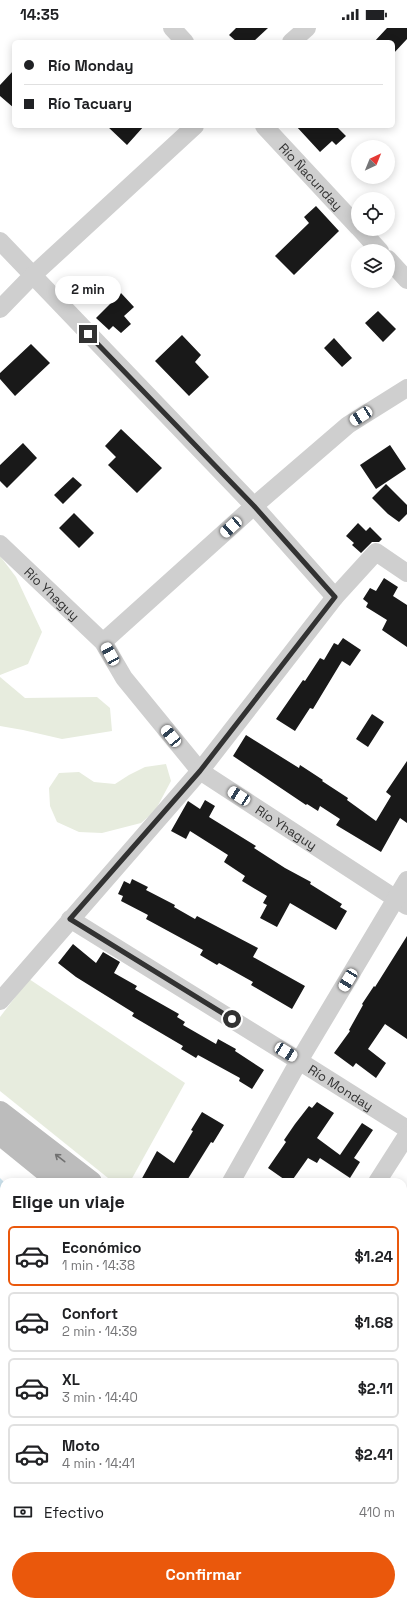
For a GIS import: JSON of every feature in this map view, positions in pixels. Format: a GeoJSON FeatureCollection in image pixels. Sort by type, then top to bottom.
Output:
{"type":"FeatureCollection","features":[{"type":"Feature","properties":{"kind":"main road"},"geometry":{"type":"LineString","coordinates":[[0,1112],[86,1178]]}},
{"type":"Feature","properties":{"kind":"main road"},"geometry":{"type":"LineString","coordinates":[[0,1134],[54,1178]]}},
{"type":"Feature","properties":{"kind":"street"},"geometry":{"type":"LineString","coordinates":[[172,28],[183,40]]}},
{"type":"Feature","properties":{"kind":"street"},"geometry":{"type":"LineString","coordinates":[[293,40],[307,28]]}},
{"type":"Feature","properties":{"kind":"street"},"geometry":{"type":"LineString","coordinates":[[0,309],[32,276],[193,128]]}},
{"type":"Feature","properties":{"kind":"street","name":"Río Ñacunday"},"geometry":{"type":"LineString","coordinates":[[266,128],[351,219]]}},
{"type":"Feature","properties":{"kind":"street","name":"Río Ñacunday"},"geometry":{"type":"LineString","coordinates":[[366,236],[374,244]]}},
{"type":"Feature","properties":{"kind":"street"},"geometry":{"type":"LineString","coordinates":[[0,241],[254,506],[335,597]]}},
{"type":"Feature","properties":{"kind":"street"},"geometry":{"type":"LineString","coordinates":[[395,267],[407,280]]}},
{"type":"Feature","properties":{"kind":"street"},"geometry":{"type":"LineString","coordinates":[[103,642],[254,506],[348,425],[407,388]]}},
{"type":"Feature","properties":{"kind":"street","name":"Río Yhaguy"},"geometry":{"type":"LineString","coordinates":[[0,544],[103,642],[124,678],[200,771],[402,903]]}},
{"type":"Feature","properties":{"kind":"street"},"geometry":{"type":"LineString","coordinates":[[0,1001],[200,771],[335,597],[376,552],[407,573]]}},
{"type":"Feature","properties":{"kind":"street"},"geometry":{"type":"LineString","coordinates":[[233,1178],[299,1061],[402,903],[407,880]]}},
{"type":"Feature","properties":{"kind":"street","name":"Río Monday"},"geometry":{"type":"LineString","coordinates":[[70,919],[407,1130]]}},
{"type":"Feature","properties":{"kind":"street"},"geometry":{"type":"LineString","coordinates":[[380,1178],[407,1135]]}},
{"type":"Feature","properties":{"kind":"shaded area"},"geometry":{"type":"Polygon","coordinates":[[[0,556],[16,577],[42,632],[28,664],[0,675],[0,556]]]}},
{"type":"Feature","properties":{"kind":"shaded area"},"geometry":{"type":"Polygon","coordinates":[[[0,677],[25,698],[97,697],[110,708],[112,731],[62,739],[0,726],[0,677]]]}},
{"type":"Feature","properties":{"kind":"shaded area"},"geometry":{"type":"Polygon","coordinates":[[[166,764],[171,781],[155,811],[141,823],[102,833],[79,832],[57,822],[50,806],[49,788],[59,773],[79,772],[94,782],[115,784],[145,767],[166,764]]]}},
{"type":"Feature","properties":{"kind":"shaded area"},"geometry":{"type":"Polygon","coordinates":[[[29,979],[185,1083],[132,1178],[108,1178],[0,1091],[0,1017],[29,979]]]}},
{"type":"Feature","properties":{"kind":"building"},"geometry":{"type":"Polygon","coordinates":[[[236,28],[268,28],[255,40],[235,40],[229,35],[236,28]]]}},
{"type":"Feature","properties":{"kind":"building"},"geometry":{"type":"Polygon","coordinates":[[[387,28],[407,28],[407,39],[395,52],[395,40],[376,40],[387,28]]]}},
{"type":"Feature","properties":{"kind":"building"},"geometry":{"type":"Polygon","coordinates":[[[12,72],[12,106],[0,96],[0,85],[12,72]]]}},
{"type":"Feature","properties":{"kind":"building"},"geometry":{"type":"Polygon","coordinates":[[[109,128],[142,128],[127,145],[109,128]]]}},
{"type":"Feature","properties":{"kind":"building"},"geometry":{"type":"Polygon","coordinates":[[[298,128],[338,128],[346,136],[336,145],[332,141],[320,152],[298,128]]]}},
{"type":"Feature","properties":{"kind":"building"},"geometry":{"type":"Polygon","coordinates":[[[316,206],[339,231],[294,275],[275,256],[309,223],[304,217],[316,206]]]}},
{"type":"Feature","properties":{"kind":"building"},"geometry":{"type":"Polygon","coordinates":[[[121,293],[134,307],[124,316],[131,324],[121,333],[113,326],[109,330],[96,318],[121,293]]]}},
{"type":"Feature","properties":{"kind":"building"},"geometry":{"type":"Polygon","coordinates":[[[378,311],[396,329],[383,342],[365,323],[378,311]]]}},
{"type":"Feature","properties":{"kind":"building"},"geometry":{"type":"Polygon","coordinates":[[[182,335],[201,355],[195,362],[209,377],[189,396],[155,361],[182,335]]]}},
{"type":"Feature","properties":{"kind":"building"},"geometry":{"type":"Polygon","coordinates":[[[334,338],[352,358],[342,367],[324,348],[334,338]]]}},
{"type":"Feature","properties":{"kind":"building"},"geometry":{"type":"Polygon","coordinates":[[[31,344],[50,363],[15,396],[0,379],[0,373],[31,344]]]}},
{"type":"Feature","properties":{"kind":"building"},"geometry":{"type":"Polygon","coordinates":[[[121,429],[162,468],[137,493],[108,465],[116,457],[105,446],[121,429]]]}},
{"type":"Feature","properties":{"kind":"building"},"geometry":{"type":"Polygon","coordinates":[[[23,443],[37,458],[7,488],[0,481],[0,465],[23,443]]]}},
{"type":"Feature","properties":{"kind":"building"},"geometry":{"type":"Polygon","coordinates":[[[390,445],[406,469],[376,489],[360,465],[390,445]]]}},
{"type":"Feature","properties":{"kind":"building"},"geometry":{"type":"Polygon","coordinates":[[[73,477],[82,485],[63,504],[54,495],[73,477]]]}},
{"type":"Feature","properties":{"kind":"building"},"geometry":{"type":"Polygon","coordinates":[[[386,484],[407,505],[407,514],[399,522],[388,514],[372,498],[386,484]]]}},
{"type":"Feature","properties":{"kind":"building"},"geometry":{"type":"Polygon","coordinates":[[[74,513],[94,533],[79,548],[59,528],[74,513]]]}},
{"type":"Feature","properties":{"kind":"building"},"geometry":{"type":"Polygon","coordinates":[[[358,523],[366,531],[370,527],[382,539],[379,542],[372,542],[361,553],[352,545],[354,543],[346,536],[358,523]]]}},
{"type":"Feature","properties":{"kind":"building"},"geometry":{"type":"Polygon","coordinates":[[[384,578],[398,587],[393,596],[407,605],[407,647],[382,630],[387,620],[366,607],[368,603],[363,599],[370,588],[376,591],[384,578]]]}},
{"type":"Feature","properties":{"kind":"building"},"geometry":{"type":"Polygon","coordinates":[[[343,638],[361,650],[350,666],[342,661],[313,709],[310,708],[295,731],[276,719],[303,680],[305,681],[320,658],[324,660],[334,643],[338,645],[343,638]]]}},
{"type":"Feature","properties":{"kind":"building"},"geometry":{"type":"Polygon","coordinates":[[[372,714],[384,722],[368,747],[356,739],[372,714]]]}},
{"type":"Feature","properties":{"kind":"building"},"geometry":{"type":"Polygon","coordinates":[[[246,735],[299,768],[300,765],[323,780],[322,781],[348,798],[347,800],[376,821],[391,796],[386,792],[407,761],[407,823],[400,818],[381,852],[336,825],[340,819],[320,806],[318,811],[307,804],[306,805],[233,756],[246,735]]]}},
{"type":"Feature","properties":{"kind":"building"},"geometry":{"type":"Polygon","coordinates":[[[205,800],[215,806],[209,817],[256,846],[254,848],[285,868],[311,882],[310,884],[342,904],[340,907],[347,911],[336,930],[290,903],[277,927],[260,918],[267,905],[263,903],[267,896],[242,881],[245,876],[224,862],[228,855],[190,831],[186,839],[171,831],[188,801],[200,809],[205,800]]]}},
{"type":"Feature","properties":{"kind":"building"},"geometry":{"type":"Polygon","coordinates":[[[132,879],[148,887],[146,890],[175,905],[174,907],[195,919],[197,916],[258,948],[253,957],[305,986],[292,1009],[251,985],[253,982],[219,963],[217,965],[200,955],[203,950],[146,919],[148,915],[121,901],[123,896],[118,894],[124,881],[130,884],[132,879]]]}},
{"type":"Feature","properties":{"kind":"building"},"geometry":{"type":"Polygon","coordinates":[[[407,936],[407,1039],[385,1024],[368,1049],[386,1063],[376,1078],[356,1063],[353,1067],[334,1053],[350,1031],[349,1030],[363,1005],[362,1004],[374,986],[375,987],[407,936]]]}},
{"type":"Feature","properties":{"kind":"building"},"geometry":{"type":"Polygon","coordinates":[[[73,944],[96,963],[103,952],[120,962],[114,973],[137,986],[135,989],[179,1014],[177,1017],[185,1022],[183,1025],[216,1044],[218,1039],[236,1049],[235,1051],[264,1070],[252,1089],[239,1081],[240,1078],[198,1055],[196,1058],[181,1049],[183,1046],[132,1016],[134,1013],[76,977],[58,963],[73,944]]]}},
{"type":"Feature","properties":{"kind":"building"},"geometry":{"type":"Polygon","coordinates":[[[317,1102],[334,1113],[317,1138],[340,1155],[362,1123],[373,1130],[354,1158],[360,1162],[350,1178],[320,1158],[317,1163],[308,1158],[294,1178],[282,1178],[268,1168],[286,1142],[284,1140],[295,1124],[309,1106],[312,1108],[317,1102]]]}},
{"type":"Feature","properties":{"kind":"building"},"geometry":{"type":"Polygon","coordinates":[[[202,1112],[224,1125],[213,1143],[211,1142],[188,1178],[142,1178],[157,1151],[174,1163],[193,1131],[191,1130],[202,1112]]]}},
{"type":"Feature","properties":{"kind":"route"},"geometry":{"type":"LineString","coordinates":[[88,334],[254,506],[335,597],[200,771],[70,919],[232,1019]]}}]}
